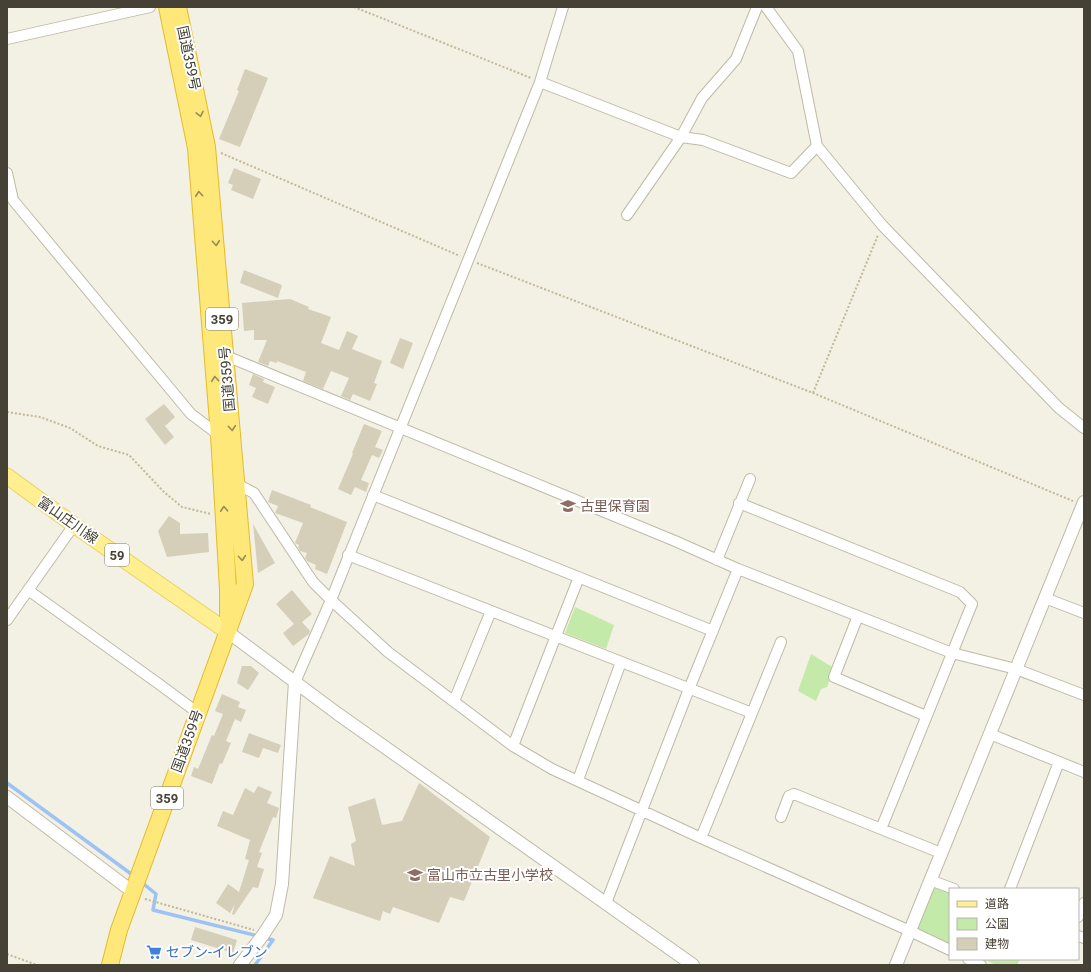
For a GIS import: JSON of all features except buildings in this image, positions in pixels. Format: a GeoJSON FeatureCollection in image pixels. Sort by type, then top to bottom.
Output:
{"type":"FeatureCollection","features":[{"type":"Feature","properties":{"kind":"highway","name":"国道359号"},"geometry":{"type":"LineString","coordinates":[[167,7],[196,148],[219,435],[228,589],[228,632]]}},
{"type":"Feature","properties":{"kind":"highway","name":"国道359号"},"geometry":{"type":"LineString","coordinates":[[110,965],[119,930],[245,584],[207,147],[178,7]]}},
{"type":"Feature","properties":{"kind":"main road","name":"富山庄川線"},"geometry":{"type":"LineString","coordinates":[[7,476],[74,525],[228,632]]}},
{"type":"Feature","properties":{"kind":"street"},"geometry":{"type":"LineString","coordinates":[[7,39],[150,7]]}},
{"type":"Feature","properties":{"kind":"street"},"geometry":{"type":"LineString","coordinates":[[240,965],[276,915],[282,884],[295,682],[331,600],[467,259],[540,82],[564,7]]}},
{"type":"Feature","properties":{"kind":"street"},"geometry":{"type":"LineString","coordinates":[[627,215],[681,136],[702,98],[736,59],[757,7]]}},
{"type":"Feature","properties":{"kind":"street"},"geometry":{"type":"LineString","coordinates":[[766,7],[798,51],[817,146],[882,225],[1058,408],[1084,428]]}},
{"type":"Feature","properties":{"kind":"street"},"geometry":{"type":"LineString","coordinates":[[540,82],[681,136],[703,140],[791,174],[817,146]]}},
{"type":"Feature","properties":{"kind":"street"},"geometry":{"type":"LineString","coordinates":[[7,173],[13,200],[191,414],[219,435]]}},
{"type":"Feature","properties":{"kind":"street"},"geometry":{"type":"LineString","coordinates":[[226,356],[400,429],[675,541],[738,570],[952,653],[1016,669],[1084,695]]}},
{"type":"Feature","properties":{"kind":"street"},"geometry":{"type":"LineString","coordinates":[[717,560],[750,479]]}},
{"type":"Feature","properties":{"kind":"street"},"geometry":{"type":"LineString","coordinates":[[236,484],[254,493],[313,582],[331,600],[388,652],[513,746],[552,769],[949,950]]}},
{"type":"Feature","properties":{"kind":"street"},"geometry":{"type":"LineString","coordinates":[[373,494],[713,631]]}},
{"type":"Feature","properties":{"kind":"street"},"geometry":{"type":"LineString","coordinates":[[740,502],[960,592],[972,604],[881,829]]}},
{"type":"Feature","properties":{"kind":"street"},"geometry":{"type":"LineString","coordinates":[[896,965],[1083,504]]}},
{"type":"Feature","properties":{"kind":"street"},"geometry":{"type":"LineString","coordinates":[[7,620],[74,525]]}},
{"type":"Feature","properties":{"kind":"street"},"geometry":{"type":"LineString","coordinates":[[348,555],[752,713]]}},
{"type":"Feature","properties":{"kind":"street"},"geometry":{"type":"LineString","coordinates":[[606,903],[641,810],[738,570]]}},
{"type":"Feature","properties":{"kind":"street"},"geometry":{"type":"LineString","coordinates":[[513,746],[579,577]]}},
{"type":"Feature","properties":{"kind":"street"},"geometry":{"type":"LineString","coordinates":[[28,590],[198,713]]}},
{"type":"Feature","properties":{"kind":"street"},"geometry":{"type":"LineString","coordinates":[[1045,598],[1084,613]]}},
{"type":"Feature","properties":{"kind":"street"},"geometry":{"type":"LineString","coordinates":[[454,701],[491,611]]}},
{"type":"Feature","properties":{"kind":"street"},"geometry":{"type":"LineString","coordinates":[[858,616],[834,677],[926,716]]}},
{"type":"Feature","properties":{"kind":"street"},"geometry":{"type":"LineString","coordinates":[[228,632],[295,682],[688,963]]}},
{"type":"Feature","properties":{"kind":"street"},"geometry":{"type":"LineString","coordinates":[[701,838],[781,642]]}},
{"type":"Feature","properties":{"kind":"street"},"geometry":{"type":"LineString","coordinates":[[578,780],[621,662]]}},
{"type":"Feature","properties":{"kind":"street"},"geometry":{"type":"LineString","coordinates":[[990,734],[1084,772]]}},
{"type":"Feature","properties":{"kind":"street"},"geometry":{"type":"LineString","coordinates":[[1010,888],[1059,762]]}},
{"type":"Feature","properties":{"kind":"street"},"geometry":{"type":"LineString","coordinates":[[781,817],[789,796],[794,794],[941,853]]}},
{"type":"Feature","properties":{"kind":"street"},"geometry":{"type":"LineString","coordinates":[[7,797],[133,892]]}},
{"type":"Feature","properties":{"kind":"street"},"geometry":{"type":"LineString","coordinates":[[930,880],[951,888]]}},
{"type":"Feature","properties":{"kind":"street"},"geometry":{"type":"LineString","coordinates":[[1079,915],[1084,903]]}},
{"type":"Feature","properties":{"kind":"street"},"geometry":{"type":"LineString","coordinates":[[970,960],[980,965]]}},
{"type":"Feature","properties":{"kind":"path"},"geometry":{"type":"LineString","coordinates":[[354,7],[540,82]]}},
{"type":"Feature","properties":{"kind":"path"},"geometry":{"type":"LineString","coordinates":[[207,147],[467,259],[813,393],[1083,504]]}},
{"type":"Feature","properties":{"kind":"path"},"geometry":{"type":"LineString","coordinates":[[813,393],[882,225]]}},
{"type":"Feature","properties":{"kind":"path"},"geometry":{"type":"LineString","coordinates":[[7,412],[40,417],[70,428],[98,446],[130,455],[164,492],[182,507],[224,516]]}},
{"type":"Feature","properties":{"kind":"path"},"geometry":{"type":"LineString","coordinates":[[133,892],[140,897],[240,927],[265,932]]}},
{"type":"Feature","properties":{"kind":"path"},"geometry":{"type":"LineString","coordinates":[[7,954],[38,965]]}},
{"type":"Feature","properties":{"kind":"green space"},"geometry":{"type":"Polygon","coordinates":[[[575,607],[614,625],[606,649],[565,633],[575,607]]]}},
{"type":"Feature","properties":{"kind":"green space"},"geometry":{"type":"Polygon","coordinates":[[[811,654],[834,668],[827,687],[821,689],[816,701],[798,691],[811,654]]]}},
{"type":"Feature","properties":{"kind":"green space"},"geometry":{"type":"Polygon","coordinates":[[[934,886],[949,892],[949,944],[917,928],[934,886]]]}},
{"type":"Feature","properties":{"kind":"green space"},"geometry":{"type":"Polygon","coordinates":[[[985,960],[1020,960],[1017,965],[996,965],[985,960]]]}},
{"type":"Feature","properties":{"kind":"waterway"},"geometry":{"type":"LineString","coordinates":[[7,783],[134,876]]}},
{"type":"Feature","properties":{"kind":"waterway"},"geometry":{"type":"LineString","coordinates":[[140,881],[156,894],[153,910],[258,936]]}},
{"type":"Feature","properties":{"kind":"waterway"},"geometry":{"type":"LineString","coordinates":[[255,965],[273,940],[264,938]]}},
{"type":"Feature","properties":{"kind":"place","name":"古里保育園"},"geometry":{"type":"Point","coordinates":[568,506]}},
{"type":"Feature","properties":{"kind":"place","name":"富山市立古里小学校"},"geometry":{"type":"Point","coordinates":[415,875]}},
{"type":"Feature","properties":{"kind":"place","name":"セブン-イレブン"},"geometry":{"type":"Point","coordinates":[154,952]}}]}
